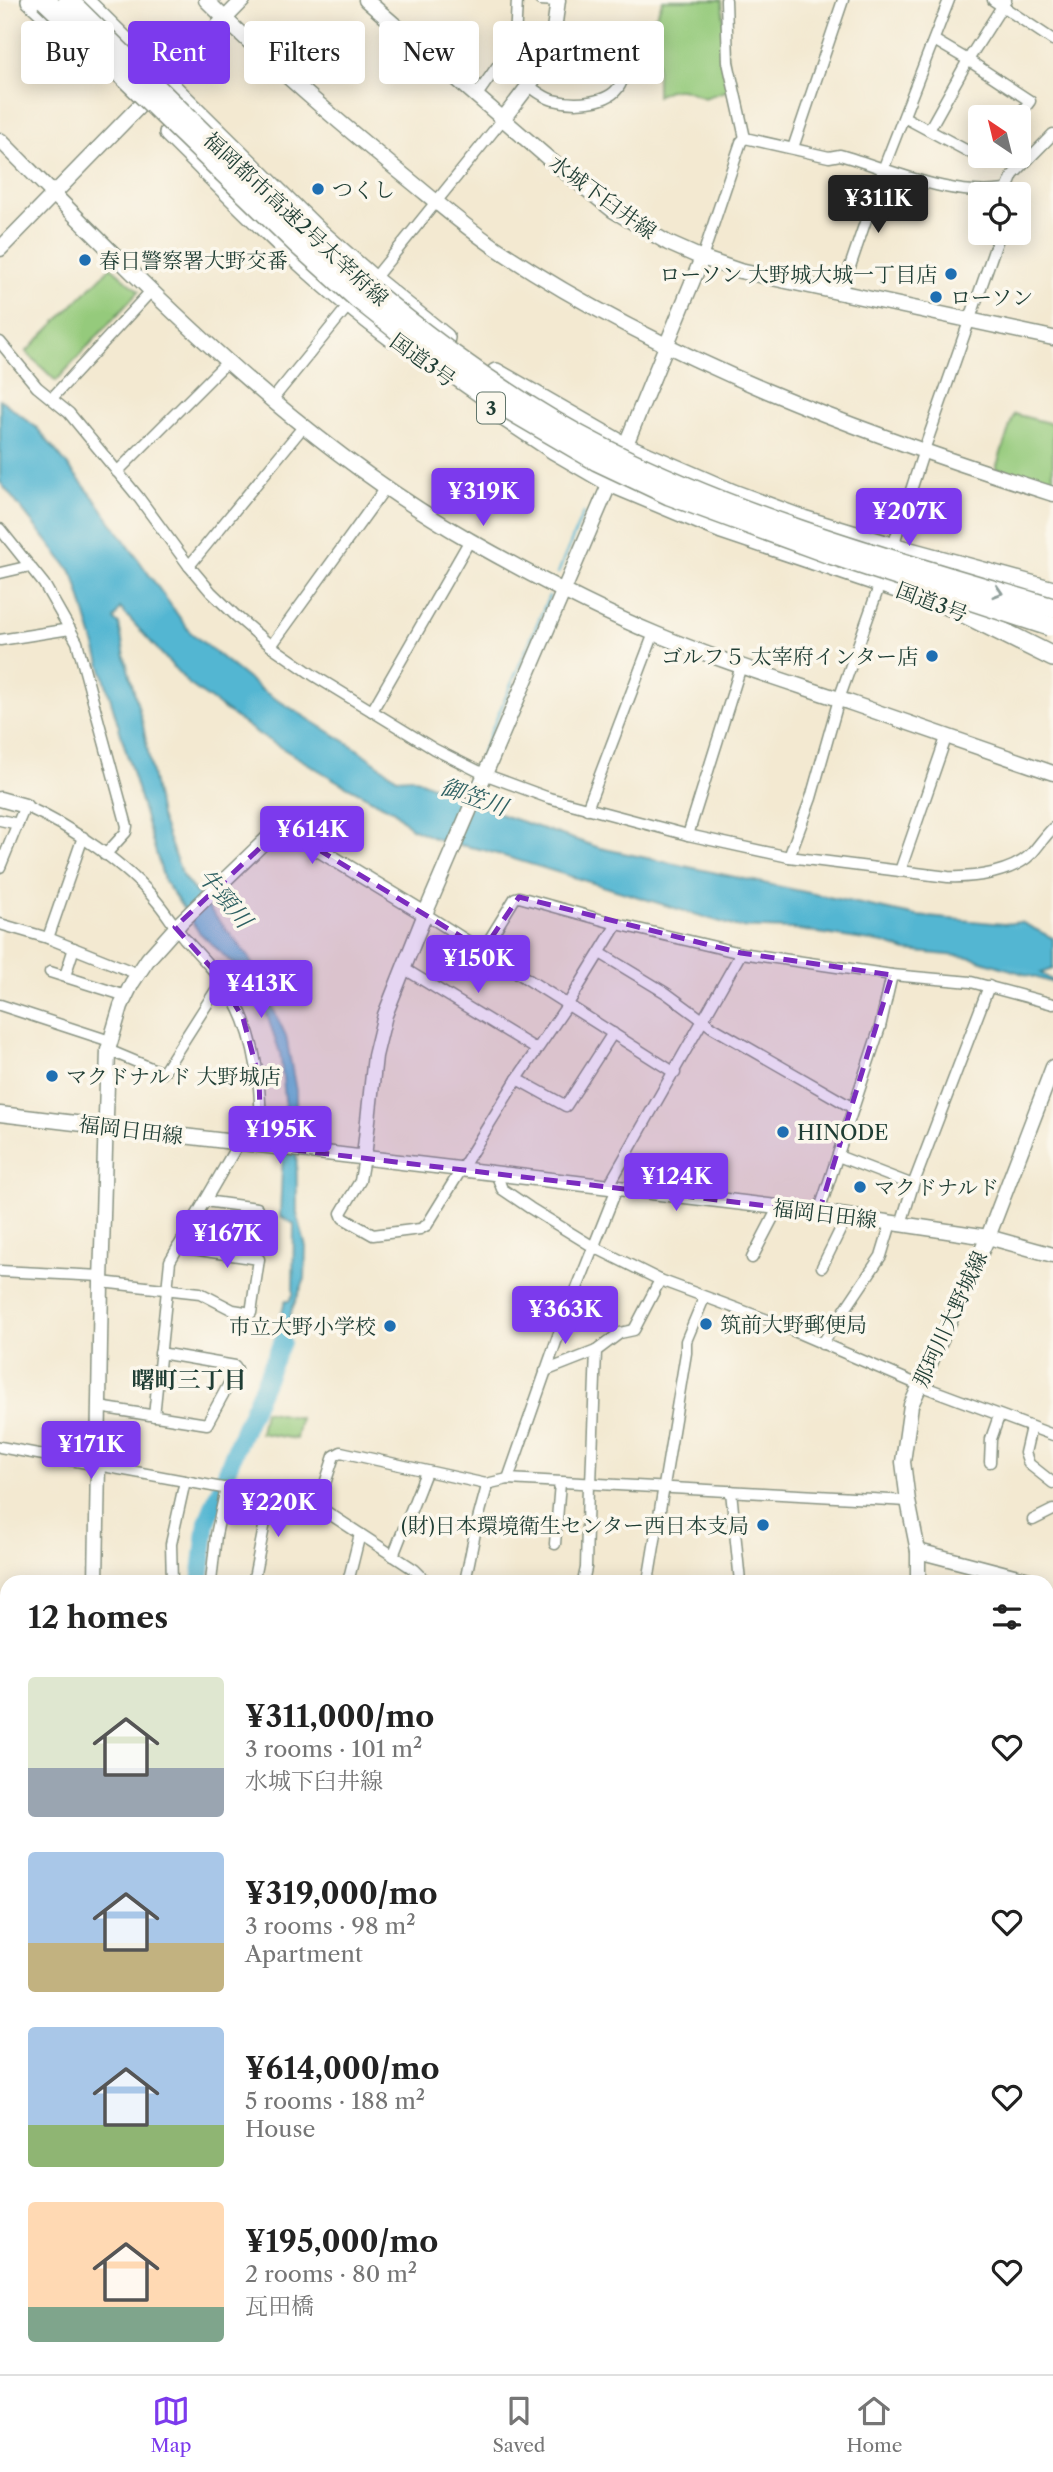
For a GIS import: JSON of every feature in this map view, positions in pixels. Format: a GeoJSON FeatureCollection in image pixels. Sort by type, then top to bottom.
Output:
{"type":"FeatureCollection","features":[{"type":"Feature","properties":{"kind":"highway","name":"国道3号"},"geometry":{"type":"LineString","coordinates":[[31,0],[293,256],[349,305],[495,411],[555,450],[610,482],[722,529],[950,606],[1053,657]]}},
{"type":"Feature","properties":{"kind":"highway","name":"福岡都市高速2号太宰府線"},"geometry":{"type":"LineString","coordinates":[[45,0],[337,280],[413,344],[484,395],[597,461],[669,495],[827,553],[1052,626]]}},
{"type":"Feature","properties":{"kind":"highway","name":"福岡都市高速2号太宰府線"},"geometry":{"type":"LineString","coordinates":[[68,0],[306,235],[449,353],[544,415],[669,480],[750,512],[894,560],[1052,626]]}},
{"type":"Feature","properties":{"kind":"highway","name":"国道3号"},"geometry":{"type":"LineString","coordinates":[[83,0],[128,43]]}},
{"type":"Feature","properties":{"kind":"highway","name":"国道3号"},"geometry":{"type":"LineString","coordinates":[[170,84],[315,229],[447,339],[508,382],[625,447],[733,494],[803,520],[892,547],[1053,591]]}},
{"type":"Feature","properties":{"kind":"highway"},"geometry":{"type":"LineString","coordinates":[[950,606],[1052,626]]}},
{"type":"Feature","properties":{"kind":"street"},"geometry":{"type":"LineString","coordinates":[[206,0],[298,87],[437,202],[497,249],[573,296],[664,346],[838,419],[1053,494]]}},
{"type":"Feature","properties":{"kind":"street"},"geometry":{"type":"LineString","coordinates":[[221,21],[243,0]]}},
{"type":"Feature","properties":{"kind":"street","name":"水城下臼井線"},"geometry":{"type":"LineString","coordinates":[[366,0],[614,211],[657,237],[702,258],[740,271],[1053,338]]}},
{"type":"Feature","properties":{"kind":"street"},"geometry":{"type":"LineString","coordinates":[[477,95],[515,41],[517,0]]}},
{"type":"Feature","properties":{"kind":"street"},"geometry":{"type":"LineString","coordinates":[[540,0],[558,0],[556,21]]}},
{"type":"Feature","properties":{"kind":"street"},"geometry":{"type":"LineString","coordinates":[[726,0],[727,62],[746,138]]}},
{"type":"Feature","properties":{"kind":"street"},"geometry":{"type":"LineString","coordinates":[[793,148],[843,0]]}},
{"type":"Feature","properties":{"kind":"street"},"geometry":{"type":"LineString","coordinates":[[841,293],[884,167],[950,0]]}},
{"type":"Feature","properties":{"kind":"street"},"geometry":{"type":"LineString","coordinates":[[929,130],[1001,2],[1053,40]]}},
{"type":"Feature","properties":{"kind":"street"},"geometry":{"type":"LineString","coordinates":[[934,40],[1030,101],[1027,105]]}},
{"type":"Feature","properties":{"kind":"street"},"geometry":{"type":"LineString","coordinates":[[0,249],[162,84]]}},
{"type":"Feature","properties":{"kind":"street"},"geometry":{"type":"LineString","coordinates":[[373,280],[529,86],[551,100],[576,103],[601,100],[618,89],[620,84]]}},
{"type":"Feature","properties":{"kind":"street"},"geometry":{"type":"LineString","coordinates":[[904,117],[968,151]]}},
{"type":"Feature","properties":{"kind":"street"},"geometry":{"type":"LineString","coordinates":[[617,924],[427,1225],[420,1229],[373,1235],[343,1218],[341,1213],[360,1181],[375,1056],[403,968],[625,447],[702,258],[740,142],[746,138],[829,158],[840,155],[940,186],[968,191]]}},
{"type":"Feature","properties":{"kind":"street"},"geometry":{"type":"LineString","coordinates":[[1010,182],[1013,175],[1051,139]]}},
{"type":"Feature","properties":{"kind":"street"},"geometry":{"type":"LineString","coordinates":[[0,140],[227,362],[303,427],[386,487],[470,540],[564,590],[654,633],[741,666],[1053,773]]}},
{"type":"Feature","properties":{"kind":"street"},"geometry":{"type":"LineString","coordinates":[[789,858],[811,798],[839,699],[996,245]]}},
{"type":"Feature","properties":{"kind":"street"},"geometry":{"type":"LineString","coordinates":[[52,398],[152,290]]}},
{"type":"Feature","properties":{"kind":"street"},"geometry":{"type":"LineString","coordinates":[[272,400],[349,305]]}},
{"type":"Feature","properties":{"kind":"street"},"geometry":{"type":"LineString","coordinates":[[0,342],[37,387],[69,413],[211,592],[271,646],[372,711],[484,774],[549,799],[688,835],[789,858],[900,871],[964,877],[1008,868],[1030,855],[1053,828]]}},
{"type":"Feature","properties":{"kind":"street"},"geometry":{"type":"LineString","coordinates":[[117,472],[227,362]]}},
{"type":"Feature","properties":{"kind":"street"},"geometry":{"type":"LineString","coordinates":[[189,566],[303,427]]}},
{"type":"Feature","properties":{"kind":"street"},"geometry":{"type":"LineString","coordinates":[[271,646],[386,487]]}},
{"type":"Feature","properties":{"kind":"street"},"geometry":{"type":"LineString","coordinates":[[0,529],[4,540],[30,566],[57,604],[71,628],[87,672],[127,826],[127,832],[105,855]]}},
{"type":"Feature","properties":{"kind":"street"},"geometry":{"type":"LineString","coordinates":[[372,711],[470,540]]}},
{"type":"Feature","properties":{"kind":"street"},"geometry":{"type":"LineString","coordinates":[[0,573],[30,566]]}},
{"type":"Feature","properties":{"kind":"street"},"geometry":{"type":"LineString","coordinates":[[0,643],[71,628]]}},
{"type":"Feature","properties":{"kind":"street"},"geometry":{"type":"LineString","coordinates":[[587,809],[654,633]]}},
{"type":"Feature","properties":{"kind":"street"},"geometry":{"type":"LineString","coordinates":[[688,835],[741,666]]}},
{"type":"Feature","properties":{"kind":"street"},"geometry":{"type":"LineString","coordinates":[[900,871],[947,735]]}},
{"type":"Feature","properties":{"kind":"street"},"geometry":{"type":"LineString","coordinates":[[0,799],[53,818],[105,855],[158,902],[223,984],[243,1018],[252,1045],[259,1078],[261,1146]]}},
{"type":"Feature","properties":{"kind":"street"},"geometry":{"type":"LineString","coordinates":[[0,865],[25,806]]}},
{"type":"Feature","properties":{"kind":"street"},"geometry":{"type":"LineString","coordinates":[[0,820],[18,824]]}},
{"type":"Feature","properties":{"kind":"street"},"geometry":{"type":"LineString","coordinates":[[96,1575],[104,1126],[109,1046],[126,996],[154,951],[267,839],[276,833],[288,833],[483,950],[675,1073]]}},
{"type":"Feature","properties":{"kind":"street"},"geometry":{"type":"LineString","coordinates":[[48,938],[83,837]]}},
{"type":"Feature","properties":{"kind":"street"},"geometry":{"type":"LineString","coordinates":[[483,950],[519,897],[617,924],[741,953],[892,975],[949,979],[989,986],[1053,1004]]}},
{"type":"Feature","properties":{"kind":"street"},"geometry":{"type":"LineString","coordinates":[[0,924],[48,938],[138,974]]}},
{"type":"Feature","properties":{"kind":"street"},"geometry":{"type":"LineString","coordinates":[[65,976],[74,948]]}},
{"type":"Feature","properties":{"kind":"street"},"geometry":{"type":"LineString","coordinates":[[600,953],[666,993],[703,1022],[853,1108]]}},
{"type":"Feature","properties":{"kind":"street"},"geometry":{"type":"LineString","coordinates":[[508,1479],[613,1187],[741,953]]}},
{"type":"Feature","properties":{"kind":"street"},"geometry":{"type":"LineString","coordinates":[[403,968],[536,1049]]}},
{"type":"Feature","properties":{"kind":"street"},"geometry":{"type":"LineString","coordinates":[[50,972],[126,996]]}},
{"type":"Feature","properties":{"kind":"street"},"geometry":{"type":"LineString","coordinates":[[819,1212],[880,1027],[892,975]]}},
{"type":"Feature","properties":{"kind":"street"},"geometry":{"type":"LineString","coordinates":[[0,1005],[109,1046],[163,1073],[216,990],[223,984]]}},
{"type":"Feature","properties":{"kind":"street"},"geometry":{"type":"LineString","coordinates":[[822,1344],[881,1256],[913,1185],[989,986]]}},
{"type":"Feature","properties":{"kind":"street"},"geometry":{"type":"LineString","coordinates":[[517,1079],[566,1106],[613,1033]]}},
{"type":"Feature","properties":{"kind":"street","name":"那珂川大野城線"},"geometry":{"type":"LineString","coordinates":[[918,1575],[918,1551],[903,1462],[911,1405],[988,1237],[1053,1067]]}},
{"type":"Feature","properties":{"kind":"street","name":"福岡日田線"},"geometry":{"type":"LineString","coordinates":[[0,1114],[819,1212],[988,1237],[1053,1255]]}},
{"type":"Feature","properties":{"kind":"street"},"geometry":{"type":"LineString","coordinates":[[154,1416],[170,1261],[238,1144]]}},
{"type":"Feature","properties":{"kind":"street"},"geometry":{"type":"LineString","coordinates":[[838,1156],[913,1185]]}},
{"type":"Feature","properties":{"kind":"street"},"geometry":{"type":"LineString","coordinates":[[496,1173],[502,1189],[592,1246],[660,1280],[773,1322],[919,1385],[1053,1435]]}},
{"type":"Feature","properties":{"kind":"street"},"geometry":{"type":"LineString","coordinates":[[205,1201],[257,1208]]}},
{"type":"Feature","properties":{"kind":"street"},"geometry":{"type":"LineString","coordinates":[[752,1258],[778,1208]]}},
{"type":"Feature","properties":{"kind":"street"},"geometry":{"type":"LineString","coordinates":[[822,1267],[847,1216]]}},
{"type":"Feature","properties":{"kind":"street"},"geometry":{"type":"LineString","coordinates":[[0,1271],[101,1279],[200,1293],[233,1310],[251,1313],[259,1259],[178,1247]]}},
{"type":"Feature","properties":{"kind":"street"},"geometry":{"type":"LineString","coordinates":[[545,1371],[596,1351],[620,1333],[634,1330],[660,1280]]}},
{"type":"Feature","properties":{"kind":"street"},"geometry":{"type":"LineString","coordinates":[[649,1575],[686,1340],[704,1298]]}},
{"type":"Feature","properties":{"kind":"street"},"geometry":{"type":"LineString","coordinates":[[584,1575],[596,1351]]}},
{"type":"Feature","properties":{"kind":"street"},"geometry":{"type":"LineString","coordinates":[[99,1406],[207,1424],[237,1369],[235,1366],[160,1353]]}},
{"type":"Feature","properties":{"kind":"street"},"geometry":{"type":"LineString","coordinates":[[990,1462],[991,1438],[999,1416]]}},
{"type":"Feature","properties":{"kind":"street"},"geometry":{"type":"LineString","coordinates":[[1031,1427],[1025,1453],[1029,1464],[1053,1483]]}},
{"type":"Feature","properties":{"kind":"street"},"geometry":{"type":"LineString","coordinates":[[0,1447],[313,1503],[420,1575]]}},
{"type":"Feature","properties":{"kind":"street"},"geometry":{"type":"LineString","coordinates":[[313,1503],[321,1496],[334,1456],[341,1452],[486,1484],[508,1479],[908,1501]]}},
{"type":"Feature","properties":{"kind":"street"},"geometry":{"type":"LineString","coordinates":[[393,1556],[426,1472]]}},
{"type":"Feature","properties":{"kind":"street"},"geometry":{"type":"LineString","coordinates":[[172,1575],[171,1544],[187,1482]]}},
{"type":"Feature","properties":{"kind":"street"},"geometry":{"type":"LineString","coordinates":[[555,1544],[560,1483]]}},
{"type":"Feature","properties":{"kind":"street"},"geometry":{"type":"LineString","coordinates":[[466,1575],[486,1484]]}},
{"type":"Feature","properties":{"kind":"street"},"geometry":{"type":"LineString","coordinates":[[212,1575],[216,1535],[226,1489]]}},
{"type":"Feature","properties":{"kind":"street"},"geometry":{"type":"LineString","coordinates":[[731,1492],[739,1575]]}},
{"type":"Feature","properties":{"kind":"street"},"geometry":{"type":"LineString","coordinates":[[255,1575],[270,1497]]}},
{"type":"Feature","properties":{"kind":"street"},"geometry":{"type":"LineString","coordinates":[[1033,1520],[1053,1510]]}},
{"type":"Feature","properties":{"kind":"street"},"geometry":{"type":"LineString","coordinates":[[350,1575],[360,1534]]}},
{"type":"Feature","properties":{"kind":"street"},"geometry":{"type":"LineString","coordinates":[[918,1551],[1010,1575]]}},
{"type":"Feature","properties":{"kind":"highlighted area"},"geometry":{"type":"Polygon","coordinates":[[[276,833],[298,837],[483,950],[519,897],[741,953],[892,975],[819,1212],[261,1146],[259,1078],[243,1018],[215,972],[175,927],[276,833]]]}},
{"type":"Feature","properties":{"kind":"green space"},"geometry":{"type":"Polygon","coordinates":[[[663,0],[722,0],[729,90],[704,98],[680,89],[669,90],[657,96],[657,84],[664,84],[664,21],[648,21],[657,14],[663,0]]]}},
{"type":"Feature","properties":{"kind":"green space"},"geometry":{"type":"Polygon","coordinates":[[[111,267],[139,291],[56,381],[26,352],[111,267]]]}},
{"type":"Feature","properties":{"kind":"green space"},"geometry":{"type":"Polygon","coordinates":[[[1014,414],[1053,424],[1053,487],[996,468],[1014,414]]]}},
{"type":"Feature","properties":{"kind":"green space"},"geometry":{"type":"Polygon","coordinates":[[[264,1411],[300,1418],[296,1439],[260,1433],[264,1411]]]}},
{"type":"Feature","properties":{"kind":"water"},"geometry":{"type":"Polygon","coordinates":[[[0,399],[37,428],[51,445],[95,499],[190,632],[263,691],[354,747],[397,778],[411,777],[505,816],[600,848],[917,916],[1004,924],[1021,922],[1053,938],[1053,969],[1041,973],[1053,983],[969,957],[906,951],[884,943],[792,929],[737,927],[484,850],[441,841],[411,828],[394,811],[342,784],[260,735],[189,684],[120,608],[114,620],[119,624],[143,725],[160,816],[183,877],[249,957],[286,1036],[296,1091],[297,1214],[306,1247],[305,1279],[292,1309],[283,1345],[272,1366],[275,1340],[285,1301],[289,1301],[293,1295],[294,1224],[280,1216],[285,1099],[280,1053],[265,1010],[237,968],[199,932],[164,880],[74,575],[0,482],[0,399]]]}},
{"type":"Feature","properties":{"kind":"waterway"},"geometry":{"type":"LineString","coordinates":[[558,573],[583,513]]}},
{"type":"Feature","properties":{"kind":"waterway"},"geometry":{"type":"LineString","coordinates":[[481,755],[549,596]]}},
{"type":"Feature","properties":{"kind":"waterway","name":"牛頸川"},"geometry":{"type":"LineString","coordinates":[[201,1575],[207,1522],[282,1342]]}},
{"type":"Feature","properties":{"kind":"place","name":"つくし"},"geometry":{"type":"Point","coordinates":[318,189]}},
{"type":"Feature","properties":{"kind":"place","name":"春日警察署大野交番"},"geometry":{"type":"Point","coordinates":[85,260]}},
{"type":"Feature","properties":{"kind":"place","name":"ローソン 大野城大城一丁目店"},"geometry":{"type":"Point","coordinates":[951,274]}},
{"type":"Feature","properties":{"kind":"place","name":"ローソン"},"geometry":{"type":"Point","coordinates":[936,297]}},
{"type":"Feature","properties":{"kind":"place","name":"ゴルフ５ 太宰府インター店"},"geometry":{"type":"Point","coordinates":[932,656]}},
{"type":"Feature","properties":{"kind":"place","name":"マクドナルド 大野城店"},"geometry":{"type":"Point","coordinates":[52,1076]}},
{"type":"Feature","properties":{"kind":"place","name":"HINODE"},"geometry":{"type":"Point","coordinates":[783,1132]}},
{"type":"Feature","properties":{"kind":"place","name":"マクドナルド"},"geometry":{"type":"Point","coordinates":[860,1187]}},
{"type":"Feature","properties":{"kind":"place","name":"筑前大野郵便局"},"geometry":{"type":"Point","coordinates":[706,1324]}},
{"type":"Feature","properties":{"kind":"place","name":"市立大野小学校"},"geometry":{"type":"Point","coordinates":[390,1326]}},
{"type":"Feature","properties":{"kind":"place","name":"(財)日本環境衛生センター西日本支局"},"geometry":{"type":"Point","coordinates":[763,1525]}},
{"type":"Feature","properties":{"kind":"district","name":"曙町三丁目"},"geometry":{"type":"Point","coordinates":[189,1380]}},
{"type":"Feature","properties":{"kind":"water label","name":"御笠川"},"geometry":{"type":"Point","coordinates":[474,797]}}]}
